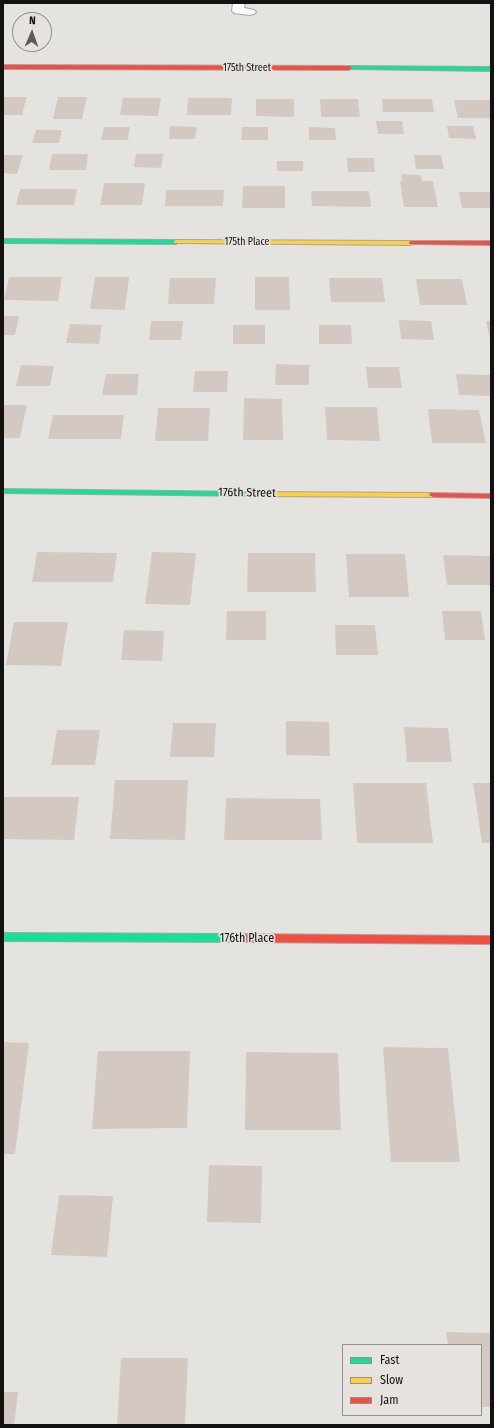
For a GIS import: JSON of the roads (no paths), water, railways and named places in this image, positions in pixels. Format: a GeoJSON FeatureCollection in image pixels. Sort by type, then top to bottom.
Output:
{"type":"FeatureCollection","features":[{"type":"Feature","properties":{"kind":"street","name":"175th Street"},"geometry":{"type":"LineString","coordinates":[[3,67],[491,69]]}},
{"type":"Feature","properties":{"kind":"street","name":"175th Place"},"geometry":{"type":"LineString","coordinates":[[3,241],[491,243]]}},
{"type":"Feature","properties":{"kind":"street","name":"176th Street"},"geometry":{"type":"LineString","coordinates":[[3,491],[491,496]]}},
{"type":"Feature","properties":{"kind":"street","name":"176th Place"},"geometry":{"type":"LineString","coordinates":[[3,937],[491,940]]}},
{"type":"Feature","properties":{"kind":"lane"},"geometry":{"type":"LineString","coordinates":[[239,3],[238,11],[250,12]]}}]}
